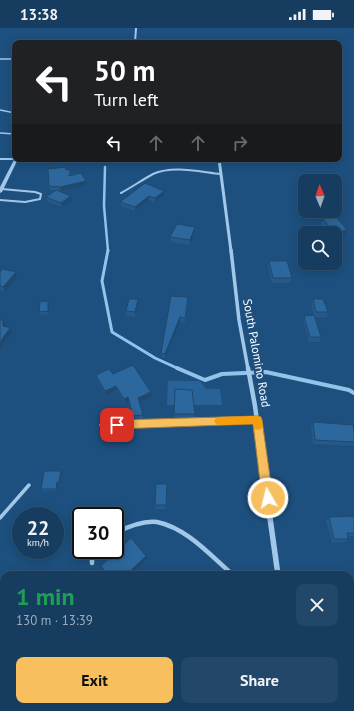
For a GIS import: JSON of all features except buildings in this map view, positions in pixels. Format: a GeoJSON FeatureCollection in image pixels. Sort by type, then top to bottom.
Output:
{"type":"FeatureCollection","features":[{"type":"Feature","properties":{"kind":"street"},"geometry":{"type":"LineString","coordinates":[[135,40],[136,28]]}},
{"type":"Feature","properties":{"kind":"street"},"geometry":{"type":"LineString","coordinates":[[0,59],[12,59]]}},
{"type":"Feature","properties":{"kind":"street"},"geometry":{"type":"LineString","coordinates":[[1,191],[15,162]]}},
{"type":"Feature","properties":{"kind":"street","name":"South Palomino Road"},"geometry":{"type":"LineString","coordinates":[[219,162],[228,218],[239,320],[257,420],[277,571]]}},
{"type":"Feature","properties":{"kind":"lane"},"geometry":{"type":"LineString","coordinates":[[0,110],[12,112]]}},
{"type":"Feature","properties":{"kind":"lane"},"geometry":{"type":"LineString","coordinates":[[0,133],[12,134]]}},
{"type":"Feature","properties":{"kind":"lane"},"geometry":{"type":"LineString","coordinates":[[0,159],[12,159]]}},
{"type":"Feature","properties":{"kind":"lane"},"geometry":{"type":"LineString","coordinates":[[121,193],[154,174],[168,171],[185,170],[221,174]]}},
{"type":"Feature","properties":{"kind":"lane"},"geometry":{"type":"LineString","coordinates":[[0,200],[22,203],[33,202],[40,199],[41,194],[35,192],[1,191]]}},
{"type":"Feature","properties":{"kind":"lane"},"geometry":{"type":"LineString","coordinates":[[101,425],[257,420]]}},
{"type":"Feature","properties":{"kind":"lane"},"geometry":{"type":"LineString","coordinates":[[0,518],[29,485]]}},
{"type":"Feature","properties":{"kind":"lane"},"geometry":{"type":"LineString","coordinates":[[124,528],[132,524],[156,522],[182,531],[229,571]]}},
{"type":"Feature","properties":{"kind":"lane"},"geometry":{"type":"LineString","coordinates":[[92,559],[92,564]]}},
{"type":"Feature","properties":{"kind":"shaded area"},"geometry":{"type":"Polygon","coordinates":[[[168,381],[200,381],[206,389],[220,389],[222,405],[167,405],[168,381]]]}},
{"type":"Feature","properties":{"kind":"waterway"},"geometry":{"type":"LineString","coordinates":[[105,167],[104,206],[108,250]]}},
{"type":"Feature","properties":{"kind":"waterway"},"geometry":{"type":"LineString","coordinates":[[108,250],[102,281],[112,332],[155,358],[179,369]]}},
{"type":"Feature","properties":{"kind":"waterway"},"geometry":{"type":"LineString","coordinates":[[177,368],[205,380],[222,374],[266,372],[349,390],[354,393]]}},
{"type":"Feature","properties":{"kind":"slow traffic"},"geometry":{"type":"LineString","coordinates":[[219,421],[257,420],[258,426]]}},
{"type":"Feature","properties":{"kind":"route"},"geometry":{"type":"LineString","coordinates":[[117,425],[257,420],[268,498]]}}]}
